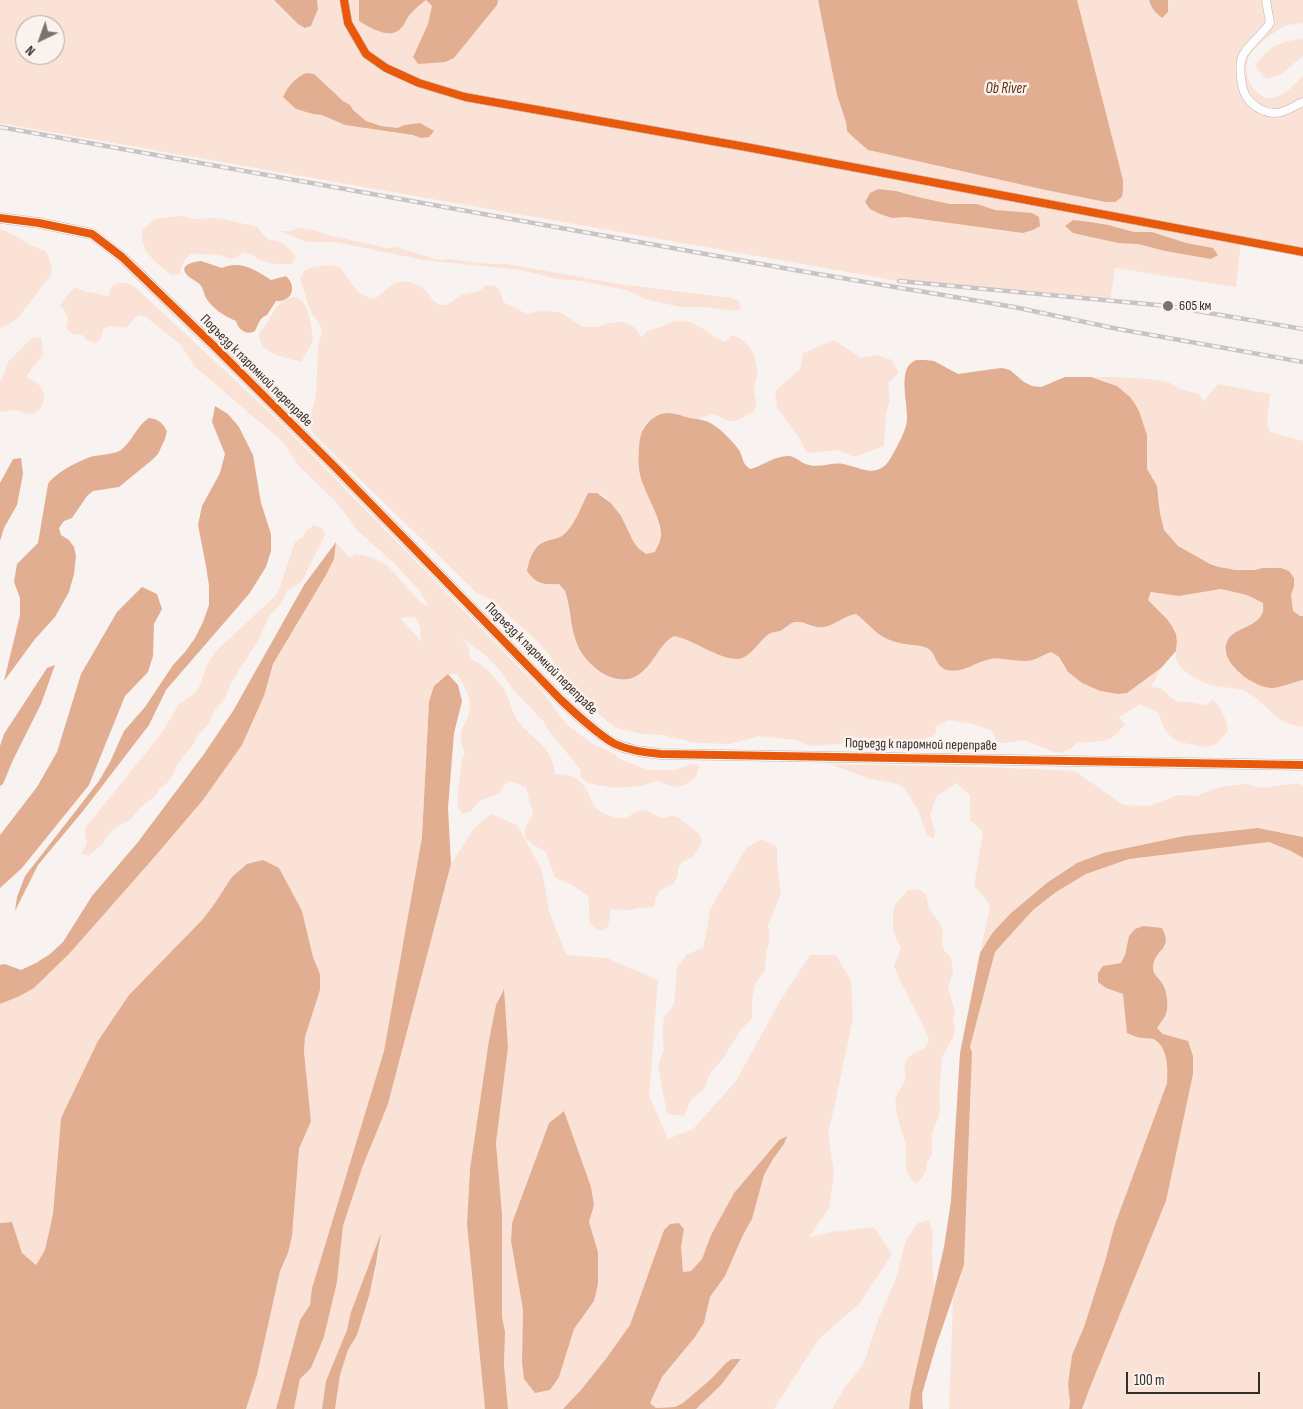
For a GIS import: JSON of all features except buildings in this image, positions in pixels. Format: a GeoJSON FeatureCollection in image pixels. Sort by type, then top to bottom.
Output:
{"type":"FeatureCollection","features":[{"type":"Feature","properties":{"kind":"street"},"geometry":{"type":"LineString","coordinates":[[344,0],[348,23],[366,54],[386,68],[419,83],[466,97],[746,147],[1303,252]]}},
{"type":"Feature","properties":{"kind":"street"},"geometry":{"type":"LineString","coordinates":[[1266,0],[1270,23],[1264,32],[1251,44],[1243,57],[1240,71],[1247,99],[1265,112],[1277,114],[1303,102]]}},
{"type":"Feature","properties":{"kind":"street","name":"Подъезд к паромной переправе"},"geometry":{"type":"LineString","coordinates":[[0,218],[39,223],[92,234],[122,257],[334,466],[561,700],[615,744],[636,751],[661,754],[1303,765]]}},
{"type":"Feature","properties":{"kind":"shaded area"},"geometry":{"type":"Polygon","coordinates":[[[0,0],[818,0],[837,95],[847,131],[868,150],[1041,189],[1115,202],[1077,0],[1149,0],[1150,4],[1169,4],[1168,0],[1303,0],[1303,23],[1288,25],[1266,38],[1249,57],[1246,66],[1247,76],[1254,89],[1259,94],[1268,98],[1285,93],[1303,76],[1303,252],[1241,242],[1236,287],[1115,268],[1110,301],[893,280],[0,123],[0,0]]]}},
{"type":"Feature","properties":{"kind":"shaded area"},"geometry":{"type":"Polygon","coordinates":[[[1303,39],[1303,56],[1280,75],[1266,79],[1255,66],[1275,46],[1287,41],[1303,39]]]}},
{"type":"Feature","properties":{"kind":"shaded area"},"geometry":{"type":"Polygon","coordinates":[[[180,216],[197,219],[223,219],[258,227],[269,240],[278,241],[285,245],[296,256],[292,264],[275,264],[246,253],[231,259],[217,255],[192,253],[184,262],[180,274],[171,275],[150,256],[144,245],[142,230],[155,219],[180,216]]]}},
{"type":"Feature","properties":{"kind":"shaded area"},"geometry":{"type":"Polygon","coordinates":[[[298,228],[314,230],[332,236],[388,248],[397,247],[438,260],[506,264],[626,285],[732,298],[739,301],[741,309],[734,311],[706,307],[681,307],[648,300],[626,290],[582,281],[556,279],[522,270],[423,260],[335,242],[307,242],[281,231],[290,231],[298,228]]]}},
{"type":"Feature","properties":{"kind":"shaded area"},"geometry":{"type":"Polygon","coordinates":[[[0,229],[46,251],[52,267],[51,275],[17,319],[0,329],[0,229]]]}},
{"type":"Feature","properties":{"kind":"shaded area"},"geometry":{"type":"Polygon","coordinates":[[[331,265],[340,267],[358,291],[374,299],[399,282],[410,282],[420,286],[435,302],[441,305],[445,305],[462,295],[477,292],[486,285],[495,286],[501,292],[503,302],[527,314],[541,311],[560,312],[583,327],[597,327],[609,323],[623,322],[634,327],[642,338],[650,330],[672,322],[686,321],[700,327],[724,342],[732,335],[737,337],[750,348],[757,365],[754,390],[756,407],[753,412],[736,421],[728,421],[714,414],[690,418],[673,413],[664,413],[655,416],[642,429],[638,456],[640,474],[657,518],[661,536],[655,552],[646,554],[635,545],[619,514],[609,500],[603,495],[588,493],[577,517],[565,533],[559,538],[542,543],[532,554],[540,583],[559,584],[565,591],[573,631],[580,650],[588,662],[607,676],[620,680],[636,676],[648,667],[668,640],[674,636],[685,638],[719,654],[746,656],[764,637],[788,625],[797,622],[814,627],[831,625],[856,613],[885,638],[899,643],[927,648],[933,653],[940,666],[952,671],[962,670],[992,659],[1029,661],[1051,652],[1059,657],[1068,672],[1082,683],[1109,693],[1127,693],[1161,668],[1151,687],[1160,688],[1172,699],[1180,702],[1206,705],[1213,699],[1223,714],[1228,731],[1215,745],[1206,747],[1179,742],[1165,730],[1158,712],[1140,704],[1119,717],[1125,725],[1112,738],[1104,741],[1077,743],[1061,753],[1024,740],[1006,743],[997,742],[992,731],[973,724],[948,720],[935,727],[937,732],[935,735],[926,738],[916,748],[902,749],[884,746],[869,749],[851,743],[813,746],[796,740],[759,736],[730,744],[701,743],[662,735],[642,734],[615,727],[584,703],[558,671],[549,654],[536,640],[493,601],[477,593],[313,434],[310,425],[316,395],[318,348],[322,330],[308,305],[300,277],[305,270],[331,265]]]}},
{"type":"Feature","properties":{"kind":"shaded area"},"geometry":{"type":"Polygon","coordinates":[[[119,283],[127,283],[136,288],[281,423],[543,692],[571,728],[593,744],[609,751],[624,761],[649,770],[675,770],[691,764],[699,766],[697,775],[682,786],[674,787],[657,781],[641,786],[614,788],[588,783],[581,777],[580,769],[548,730],[544,722],[515,692],[499,669],[485,655],[460,637],[468,646],[471,658],[490,672],[504,689],[518,721],[546,749],[553,764],[555,774],[568,776],[580,782],[595,807],[605,814],[625,819],[642,810],[661,818],[671,815],[679,818],[700,835],[702,842],[691,858],[682,862],[678,868],[678,876],[674,883],[659,891],[654,907],[629,910],[611,909],[608,927],[601,931],[595,928],[589,917],[588,896],[572,885],[555,878],[546,852],[532,844],[525,837],[525,828],[533,814],[526,787],[509,781],[499,794],[481,800],[470,812],[462,814],[458,807],[461,762],[465,753],[461,737],[470,710],[470,703],[465,688],[457,674],[448,674],[429,702],[422,837],[384,1051],[312,1288],[310,1305],[300,1320],[276,1409],[246,1409],[257,1375],[280,1270],[288,1253],[292,1236],[299,1149],[311,1120],[304,1052],[305,1037],[320,990],[320,974],[313,957],[302,911],[213,906],[202,920],[129,995],[61,1118],[53,1214],[45,1250],[36,1265],[22,1253],[12,1222],[0,1223],[0,1004],[34,988],[69,954],[203,800],[242,745],[264,696],[273,664],[326,575],[334,559],[336,542],[350,558],[355,554],[387,565],[421,603],[428,606],[420,591],[396,565],[358,531],[337,503],[297,464],[283,442],[194,366],[181,345],[146,317],[138,315],[126,328],[110,326],[103,329],[101,339],[94,343],[82,335],[73,334],[66,328],[67,316],[60,305],[70,292],[76,287],[83,291],[109,296],[111,287],[119,283]],[[400,618],[421,641],[420,627],[416,618],[400,618]]]}},
{"type":"Feature","properties":{"kind":"shaded area"},"geometry":{"type":"Polygon","coordinates":[[[297,297],[303,302],[307,310],[313,342],[301,362],[269,352],[262,345],[259,334],[281,303],[297,297]]]}},
{"type":"Feature","properties":{"kind":"shaded area"},"geometry":{"type":"Polygon","coordinates":[[[33,337],[41,338],[43,355],[27,376],[38,385],[44,394],[42,407],[31,414],[16,410],[0,412],[0,382],[8,362],[33,337]]]}},
{"type":"Feature","properties":{"kind":"shaded area"},"geometry":{"type":"Polygon","coordinates":[[[834,340],[861,358],[877,355],[892,360],[899,373],[888,383],[890,400],[886,414],[884,446],[854,457],[838,450],[807,453],[777,407],[775,391],[800,369],[803,353],[834,340]]]}},
{"type":"Feature","properties":{"kind":"shaded area"},"geometry":{"type":"Polygon","coordinates":[[[1091,377],[1138,378],[1166,382],[1180,389],[1199,394],[1203,402],[1218,384],[1270,394],[1267,424],[1270,432],[1303,441],[1303,616],[1293,611],[1291,595],[1294,586],[1280,568],[1226,569],[1195,557],[1169,537],[1162,524],[1157,489],[1148,470],[1147,437],[1137,409],[1128,395],[1122,390],[1091,377]]]}},
{"type":"Feature","properties":{"kind":"shaded area"},"geometry":{"type":"Polygon","coordinates":[[[314,525],[322,528],[325,535],[302,581],[288,590],[280,605],[269,616],[259,639],[231,683],[225,698],[215,710],[208,724],[193,745],[181,759],[173,775],[159,789],[156,795],[141,807],[131,819],[113,829],[103,843],[89,856],[81,853],[87,844],[86,827],[161,734],[179,704],[195,693],[206,667],[215,652],[275,596],[280,587],[295,542],[303,537],[307,530],[314,525]]]}},
{"type":"Feature","properties":{"kind":"shaded area"},"geometry":{"type":"Polygon","coordinates":[[[1221,589],[1247,595],[1263,602],[1263,613],[1256,621],[1233,634],[1225,650],[1237,670],[1249,680],[1264,687],[1275,688],[1303,680],[1303,727],[1280,720],[1247,692],[1239,689],[1218,687],[1191,676],[1177,662],[1177,639],[1173,627],[1166,617],[1148,600],[1152,592],[1179,596],[1221,589]]]}},
{"type":"Feature","properties":{"kind":"shaded area"},"geometry":{"type":"Polygon","coordinates":[[[830,764],[1075,771],[1123,805],[1149,806],[1178,795],[1196,796],[1220,787],[1245,784],[1262,788],[1298,783],[1303,786],[1303,837],[1258,828],[1184,836],[1103,853],[1077,863],[1048,882],[1011,913],[993,932],[980,953],[990,906],[974,886],[983,832],[970,820],[970,795],[956,783],[936,797],[930,815],[935,831],[934,838],[927,835],[918,810],[904,788],[898,784],[867,778],[830,764]]]}},
{"type":"Feature","properties":{"kind":"shaded area"},"geometry":{"type":"Polygon","coordinates":[[[491,814],[517,825],[542,870],[549,911],[566,955],[607,958],[658,980],[649,1096],[668,1139],[693,1129],[736,1081],[780,1001],[810,955],[836,955],[851,981],[853,1018],[828,1133],[834,1174],[829,1208],[809,1237],[874,1227],[892,1255],[859,1304],[818,1340],[774,1409],[696,1409],[721,1385],[741,1360],[726,1363],[711,1379],[683,1403],[675,1407],[656,1408],[650,1403],[662,1377],[704,1323],[710,1297],[725,1276],[752,1219],[764,1175],[784,1144],[786,1137],[779,1140],[734,1193],[711,1235],[702,1259],[691,1271],[683,1272],[681,1247],[684,1229],[664,1230],[630,1325],[605,1360],[568,1405],[563,1409],[508,1409],[504,1365],[505,1332],[502,1316],[502,1214],[496,1143],[508,1047],[503,990],[496,1005],[489,1040],[470,1169],[467,1224],[485,1409],[335,1409],[340,1375],[348,1350],[357,1335],[375,1273],[381,1241],[351,1312],[347,1330],[326,1381],[322,1409],[294,1409],[300,1379],[311,1368],[324,1337],[337,1282],[343,1226],[362,1168],[388,1104],[451,864],[474,828],[491,814]],[[564,1111],[549,1123],[512,1223],[511,1241],[523,1310],[522,1362],[559,1377],[574,1329],[594,1301],[598,1252],[589,1222],[594,1205],[564,1111]]]}},
{"type":"Feature","properties":{"kind":"shaded area"},"geometry":{"type":"Polygon","coordinates":[[[762,839],[777,847],[781,894],[768,925],[770,940],[766,954],[765,970],[755,984],[752,999],[752,1018],[740,1031],[722,1060],[711,1072],[704,1089],[691,1100],[684,1116],[667,1114],[658,1066],[664,1049],[662,1033],[664,1018],[674,1004],[677,967],[687,954],[703,948],[710,909],[746,848],[762,839]]]}},
{"type":"Feature","properties":{"kind":"shaded area"},"geometry":{"type":"Polygon","coordinates":[[[1269,842],[1303,858],[1303,1409],[1082,1409],[1166,1201],[1188,1041],[1163,1034],[1157,1027],[1167,1012],[1166,993],[1163,984],[1156,977],[1152,968],[1154,960],[1165,945],[1129,936],[1125,955],[1106,988],[1123,994],[1134,1037],[1151,1039],[1161,1046],[1167,1064],[1167,1083],[1114,1227],[1084,1327],[1072,1355],[1068,1384],[1069,1409],[949,1409],[953,1300],[964,1265],[972,1052],[970,1047],[995,952],[1033,910],[1056,892],[1086,874],[1129,859],[1269,842]]]}},
{"type":"Feature","properties":{"kind":"shaded area"},"geometry":{"type":"Polygon","coordinates":[[[917,889],[926,894],[929,909],[940,923],[943,933],[942,943],[944,950],[950,956],[952,963],[953,972],[948,987],[955,1012],[953,1020],[955,1028],[954,1036],[942,1057],[940,1109],[932,1136],[932,1155],[927,1162],[926,1172],[917,1184],[907,1170],[905,1142],[895,1102],[905,1080],[907,1059],[912,1054],[925,1048],[929,1040],[894,966],[901,948],[893,932],[893,912],[895,904],[908,890],[917,889]]]}},
{"type":"Feature","properties":{"kind":"shaded area"},"geometry":{"type":"Polygon","coordinates":[[[929,1220],[933,1233],[934,1289],[911,1392],[909,1409],[832,1409],[845,1387],[864,1363],[879,1318],[896,1278],[906,1240],[918,1223],[929,1220]]]}},
{"type":"Feature","properties":{"kind":"water"},"geometry":{"type":"Polygon","coordinates":[[[274,0],[317,0],[318,9],[311,26],[305,28],[298,24],[274,0]]]}},
{"type":"Feature","properties":{"kind":"water"},"geometry":{"type":"Polygon","coordinates":[[[359,0],[426,0],[412,12],[403,26],[397,31],[387,33],[375,30],[359,21],[359,0]]]}},
{"type":"Feature","properties":{"kind":"water"},"geometry":{"type":"Polygon","coordinates":[[[426,0],[498,0],[497,5],[454,58],[445,62],[418,64],[413,57],[428,24],[432,6],[426,0]]]}},
{"type":"Feature","properties":{"kind":"water","name":"Ob River"},"geometry":{"type":"Polygon","coordinates":[[[818,0],[1077,0],[1123,180],[1122,197],[1115,202],[1106,202],[868,150],[847,131],[837,95],[818,0]]]}},
{"type":"Feature","properties":{"kind":"water"},"geometry":{"type":"Polygon","coordinates":[[[1149,0],[1168,0],[1168,12],[1162,18],[1154,10],[1149,0]]]}},
{"type":"Feature","properties":{"kind":"water"},"geometry":{"type":"Polygon","coordinates":[[[306,73],[314,74],[366,121],[381,126],[397,128],[420,123],[434,131],[429,137],[421,138],[413,135],[345,125],[322,115],[296,109],[283,97],[292,83],[306,73]]]}},
{"type":"Feature","properties":{"kind":"water"},"geometry":{"type":"Polygon","coordinates":[[[878,189],[896,191],[950,204],[977,204],[995,210],[1032,213],[1039,217],[1040,226],[1023,233],[906,217],[892,218],[870,209],[865,202],[870,193],[878,189]]]}},
{"type":"Feature","properties":{"kind":"water"},"geometry":{"type":"Polygon","coordinates":[[[1073,220],[1108,225],[1134,232],[1152,232],[1186,243],[1213,248],[1218,255],[1211,259],[1073,233],[1065,226],[1073,220]]]}},
{"type":"Feature","properties":{"kind":"water"},"geometry":{"type":"Polygon","coordinates":[[[201,261],[222,268],[235,265],[248,267],[271,280],[286,276],[291,282],[292,292],[288,298],[276,301],[267,315],[261,319],[255,331],[246,332],[239,327],[236,321],[214,308],[205,296],[200,284],[185,272],[184,269],[187,265],[201,261]]]}},
{"type":"Feature","properties":{"kind":"water"},"geometry":{"type":"Polygon","coordinates":[[[916,360],[934,361],[958,374],[1002,368],[1010,370],[1032,386],[1041,387],[1065,377],[1091,377],[1117,386],[1130,397],[1139,411],[1147,435],[1147,469],[1157,486],[1164,530],[1178,546],[1219,567],[1236,570],[1281,568],[1289,571],[1294,578],[1291,595],[1293,611],[1303,616],[1303,680],[1273,688],[1265,687],[1248,679],[1233,666],[1226,650],[1227,642],[1234,634],[1259,619],[1263,611],[1263,603],[1247,595],[1221,589],[1179,596],[1151,592],[1148,600],[1167,619],[1176,634],[1176,651],[1161,668],[1127,693],[1118,694],[1100,691],[1082,683],[1068,672],[1059,657],[1051,652],[1029,661],[992,659],[958,671],[947,670],[940,666],[933,653],[927,648],[899,643],[885,638],[856,614],[824,627],[801,622],[792,623],[780,631],[769,634],[750,653],[736,659],[721,656],[690,641],[674,636],[664,644],[643,671],[629,679],[611,677],[602,673],[587,660],[575,638],[565,591],[559,584],[545,584],[537,581],[527,571],[528,567],[535,549],[539,545],[558,538],[566,532],[577,516],[588,493],[597,493],[611,503],[621,516],[638,548],[646,554],[655,552],[660,539],[660,528],[639,470],[641,434],[654,417],[668,413],[709,422],[721,430],[734,444],[750,469],[773,459],[790,456],[813,466],[839,464],[874,471],[885,466],[900,441],[905,428],[907,414],[905,375],[910,364],[916,360]]]}},
{"type":"Feature","properties":{"kind":"water"},"geometry":{"type":"Polygon","coordinates":[[[215,406],[228,414],[239,427],[253,455],[261,503],[271,534],[271,551],[266,567],[249,594],[166,690],[149,725],[83,811],[38,865],[15,911],[17,897],[25,876],[99,781],[124,731],[145,707],[173,665],[185,652],[203,622],[209,605],[209,586],[198,525],[202,506],[220,473],[225,454],[212,422],[215,406]]]}},
{"type":"Feature","properties":{"kind":"water"},"geometry":{"type":"Polygon","coordinates":[[[149,418],[160,422],[167,431],[158,454],[119,487],[93,491],[87,496],[72,518],[64,521],[59,528],[61,535],[69,540],[74,547],[76,556],[69,592],[55,617],[35,639],[4,681],[20,615],[20,598],[14,582],[17,564],[38,543],[48,484],[62,471],[75,463],[94,456],[114,453],[122,449],[140,426],[149,418]]]}},
{"type":"Feature","properties":{"kind":"water"},"geometry":{"type":"Polygon","coordinates":[[[21,458],[23,474],[17,505],[4,528],[0,541],[0,483],[13,459],[21,458]]]}},
{"type":"Feature","properties":{"kind":"water"},"geometry":{"type":"Polygon","coordinates":[[[336,542],[334,559],[326,575],[273,664],[264,696],[242,745],[203,800],[69,954],[34,988],[0,1004],[0,965],[5,964],[21,970],[50,954],[63,942],[92,896],[138,842],[204,754],[233,711],[304,585],[336,542]]]}},
{"type":"Feature","properties":{"kind":"water"},"geometry":{"type":"Polygon","coordinates":[[[142,587],[157,594],[162,609],[154,624],[153,656],[148,672],[125,696],[89,785],[22,868],[0,888],[0,835],[37,787],[57,752],[81,674],[117,612],[142,587]]]}},
{"type":"Feature","properties":{"kind":"water"},"geometry":{"type":"Polygon","coordinates":[[[55,665],[41,704],[3,784],[0,786],[0,746],[4,734],[47,668],[55,665]]]}},
{"type":"Feature","properties":{"kind":"water"},"geometry":{"type":"Polygon","coordinates":[[[448,674],[458,685],[462,701],[454,733],[448,808],[451,864],[388,1104],[362,1168],[343,1226],[337,1282],[324,1337],[311,1368],[300,1379],[294,1409],[276,1409],[300,1320],[310,1305],[312,1288],[384,1051],[422,837],[429,702],[434,686],[448,674]]]}},
{"type":"Feature","properties":{"kind":"water"},"geometry":{"type":"Polygon","coordinates":[[[1258,828],[1303,837],[1303,858],[1269,842],[1129,859],[1086,874],[1056,892],[1033,910],[995,952],[970,1047],[972,1052],[964,1265],[936,1346],[922,1394],[923,1409],[909,1409],[911,1392],[944,1247],[951,1201],[960,1053],[980,953],[993,932],[1011,913],[1048,882],[1077,863],[1103,853],[1184,836],[1258,828]]]}},
{"type":"Feature","properties":{"kind":"water"},"geometry":{"type":"Polygon","coordinates":[[[263,860],[279,868],[302,911],[313,957],[320,974],[320,990],[305,1037],[304,1052],[311,1121],[299,1149],[292,1236],[288,1253],[280,1271],[257,1375],[246,1409],[0,1409],[0,1223],[12,1222],[22,1253],[36,1265],[45,1250],[53,1214],[61,1118],[98,1041],[129,995],[202,920],[232,877],[247,864],[263,860]]]}},
{"type":"Feature","properties":{"kind":"water"},"geometry":{"type":"Polygon","coordinates":[[[1143,926],[1162,928],[1166,941],[1154,961],[1153,967],[1155,974],[1164,986],[1167,1003],[1166,1014],[1157,1028],[1163,1034],[1188,1041],[1193,1056],[1193,1074],[1166,1201],[1082,1409],[1069,1409],[1068,1384],[1072,1355],[1084,1327],[1114,1227],[1167,1083],[1167,1065],[1162,1047],[1153,1039],[1127,1033],[1123,994],[1106,988],[1098,982],[1098,973],[1103,966],[1121,963],[1125,955],[1129,936],[1135,929],[1143,926]]]}},
{"type":"Feature","properties":{"kind":"water"},"geometry":{"type":"Polygon","coordinates":[[[504,989],[508,1047],[496,1143],[502,1214],[502,1316],[505,1332],[504,1365],[508,1409],[485,1409],[467,1224],[470,1169],[489,1040],[496,1005],[504,989]]]}},
{"type":"Feature","properties":{"kind":"water"},"geometry":{"type":"Polygon","coordinates":[[[564,1111],[591,1187],[594,1205],[589,1222],[598,1252],[598,1284],[594,1301],[574,1329],[559,1377],[550,1390],[535,1393],[524,1379],[522,1362],[523,1310],[511,1241],[512,1223],[549,1123],[564,1111]]]}},
{"type":"Feature","properties":{"kind":"water"},"geometry":{"type":"Polygon","coordinates":[[[787,1136],[764,1175],[752,1219],[725,1276],[710,1297],[704,1323],[662,1377],[650,1403],[656,1408],[675,1407],[683,1403],[711,1379],[726,1363],[732,1359],[741,1359],[721,1385],[696,1409],[563,1409],[605,1360],[630,1325],[664,1230],[670,1224],[679,1223],[684,1229],[681,1247],[683,1272],[691,1271],[702,1259],[711,1235],[734,1193],[779,1140],[787,1136]]]}},
{"type":"Feature","properties":{"kind":"water"},"geometry":{"type":"Polygon","coordinates":[[[381,1233],[369,1296],[357,1335],[348,1350],[340,1375],[335,1409],[322,1409],[326,1381],[347,1330],[351,1312],[381,1233]]]}},
{"type":"Feature","properties":{"kind":"railway"},"geometry":{"type":"LineString","coordinates":[[0,127],[800,271],[1014,307],[1118,329],[1303,362]]}},
{"type":"Feature","properties":{"kind":"railway"},"geometry":{"type":"LineString","coordinates":[[899,281],[1168,306],[1303,329]]}},
{"type":"Feature","properties":{"kind":"cycle path"},"geometry":{"type":"LineString","coordinates":[[344,0],[348,23],[366,54],[386,68],[419,83],[465,97],[746,147],[1303,252]]}},
{"type":"Feature","properties":{"kind":"cycle path"},"geometry":{"type":"LineString","coordinates":[[0,218],[39,223],[92,234],[122,257],[334,466],[561,700],[594,730],[615,744],[632,750],[661,754],[1303,765]]}},
{"type":"Feature","properties":{"kind":"place","name":"605 км"},"geometry":{"type":"Point","coordinates":[1168,306]}}]}
